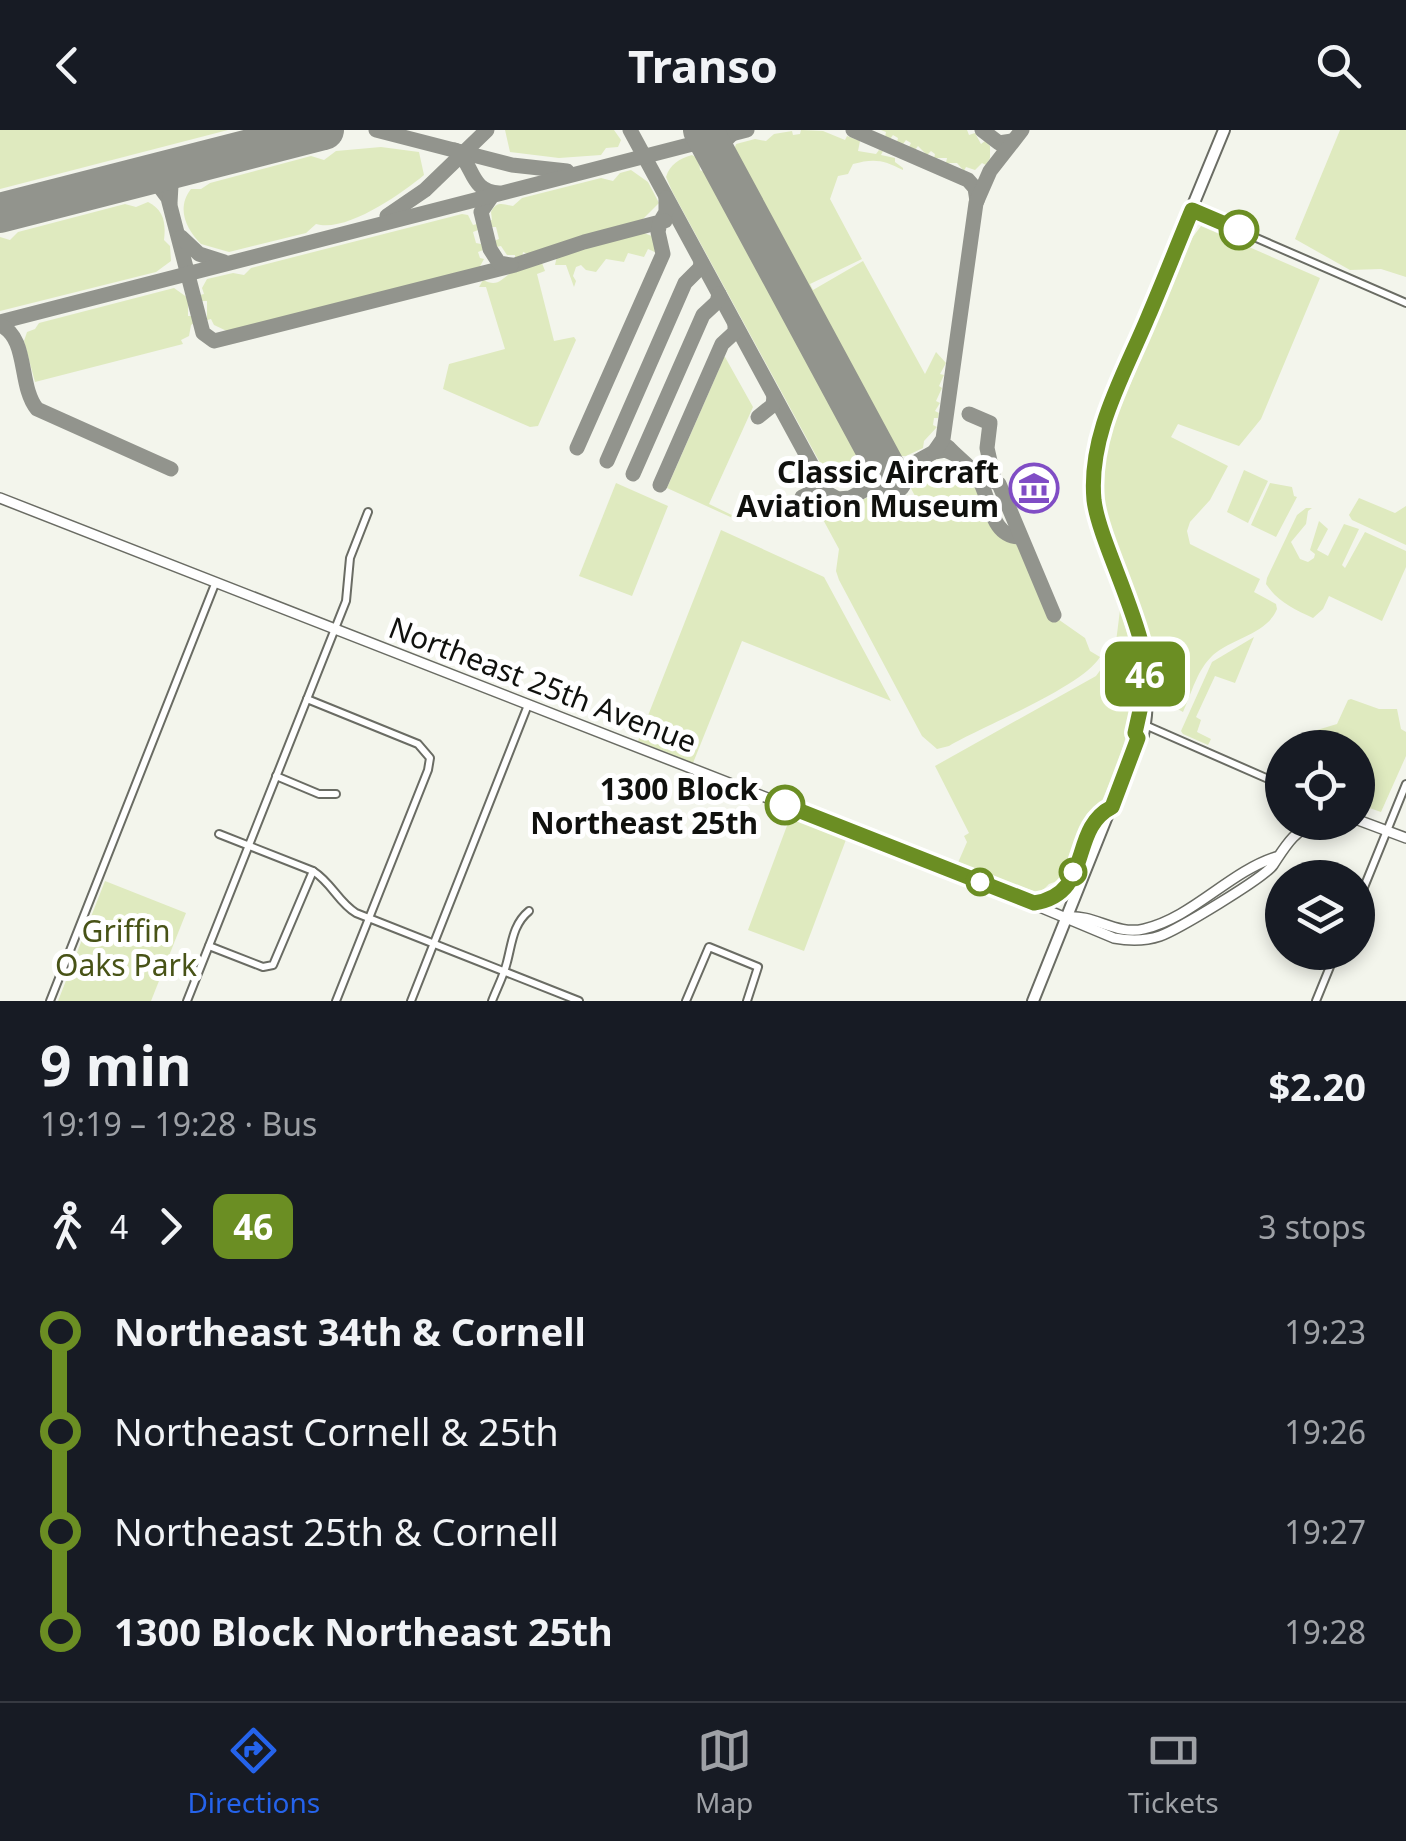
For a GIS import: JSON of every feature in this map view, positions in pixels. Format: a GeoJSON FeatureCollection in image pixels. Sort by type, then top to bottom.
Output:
{"type":"FeatureCollection","features":[{"type":"Feature","properties":{"kind":"highway"},"geometry":{"type":"LineString","coordinates":[[1138,738],[1135,733],[1145,701],[1145,670],[1139,635],[1097,516],[1096,454],[1106,416],[1224,130]]}},
{"type":"Feature","properties":{"kind":"highway"},"geometry":{"type":"LineString","coordinates":[[1032,1001],[1138,738],[1143,735],[1148,706],[1145,701]]}},
{"type":"Feature","properties":{"kind":"highway"},"geometry":{"type":"LineString","coordinates":[[1034,903],[1052,900],[1065,890],[1090,830],[1100,813],[1112,807]]}},
{"type":"Feature","properties":{"kind":"main road","name":"Northeast 25th Avenue"},"geometry":{"type":"LineString","coordinates":[[0,498],[1067,916],[1077,925],[1110,938],[1152,938],[1174,929],[1258,877],[1273,865],[1289,840]]}},
{"type":"Feature","properties":{"kind":"main road"},"geometry":{"type":"LineString","coordinates":[[1375,824],[1406,838]]}},
{"type":"Feature","properties":{"kind":"street"},"geometry":{"type":"LineString","coordinates":[[1192,210],[1406,303]]}},
{"type":"Feature","properties":{"kind":"street"},"geometry":{"type":"LineString","coordinates":[[187,1001],[335,629],[348,590],[350,558],[368,512]]}},
{"type":"Feature","properties":{"kind":"street"},"geometry":{"type":"LineString","coordinates":[[50,1001],[215,584]]}},
{"type":"Feature","properties":{"kind":"street"},"geometry":{"type":"LineString","coordinates":[[307,699],[418,744],[428,754],[428,770],[336,1001]]}},
{"type":"Feature","properties":{"kind":"street"},"geometry":{"type":"LineString","coordinates":[[410,1001],[528,706]]}},
{"type":"Feature","properties":{"kind":"street"},"geometry":{"type":"LineString","coordinates":[[1145,725],[1265,778]]}},
{"type":"Feature","properties":{"kind":"street"},"geometry":{"type":"LineString","coordinates":[[276,776],[319,794],[336,794]]}},
{"type":"Feature","properties":{"kind":"street"},"geometry":{"type":"LineString","coordinates":[[1375,861],[1406,784]]}},
{"type":"Feature","properties":{"kind":"street"},"geometry":{"type":"LineString","coordinates":[[219,834],[313,871],[326,879],[343,905],[368,918],[579,1001]]}},
{"type":"Feature","properties":{"kind":"street"},"geometry":{"type":"LineString","coordinates":[[209,946],[262,968],[273,965],[313,871]]}},
{"type":"Feature","properties":{"kind":"street"},"geometry":{"type":"LineString","coordinates":[[492,1001],[509,945],[520,918],[529,910]]}},
{"type":"Feature","properties":{"kind":"street"},"geometry":{"type":"LineString","coordinates":[[686,1001],[709,947],[759,969],[747,1001]]}},
{"type":"Feature","properties":{"kind":"street"},"geometry":{"type":"LineString","coordinates":[[1316,1001],[1329,970]]}},
{"type":"Feature","properties":{"kind":"green space"},"geometry":{"type":"Polygon","coordinates":[[[0,130],[228,130],[0,189],[0,130]]]}},
{"type":"Feature","properties":{"kind":"green space"},"geometry":{"type":"Polygon","coordinates":[[[505,130],[614,130],[621,140],[618,147],[606,148],[601,155],[559,158],[510,152],[505,130]]]}},
{"type":"Feature","properties":{"kind":"green space"},"geometry":{"type":"Polygon","coordinates":[[[801,130],[823,131],[845,140],[847,136],[860,141],[858,151],[883,151],[881,155],[895,158],[903,168],[867,161],[853,164],[848,174],[838,176],[830,199],[862,259],[810,284],[813,290],[863,261],[925,374],[936,352],[946,363],[940,374],[944,375],[936,401],[940,403],[935,411],[939,413],[933,425],[937,427],[924,441],[923,448],[906,456],[898,456],[894,445],[885,441],[738,167],[736,144],[755,139],[766,141],[774,134],[792,131],[793,135],[800,134],[801,130]]]}},
{"type":"Feature","properties":{"kind":"green space"},"geometry":{"type":"Polygon","coordinates":[[[881,130],[967,130],[969,135],[975,133],[981,144],[985,141],[990,146],[990,158],[986,165],[982,163],[975,170],[966,167],[964,171],[957,163],[946,163],[947,158],[934,158],[931,151],[927,155],[918,146],[915,150],[909,147],[911,143],[906,140],[903,144],[893,135],[890,139],[885,137],[886,132],[881,130]]]}},
{"type":"Feature","properties":{"kind":"green space"},"geometry":{"type":"Polygon","coordinates":[[[1340,130],[1406,130],[1406,277],[1381,269],[1350,270],[1295,239],[1340,130]]]}},
{"type":"Feature","properties":{"kind":"green space"},"geometry":{"type":"Polygon","coordinates":[[[381,147],[419,152],[424,175],[357,217],[342,223],[316,224],[306,233],[229,252],[201,244],[187,225],[184,204],[191,189],[311,156],[324,160],[336,151],[381,147]]]}},
{"type":"Feature","properties":{"kind":"green space"},"geometry":{"type":"Polygon","coordinates":[[[692,155],[699,159],[700,170],[710,175],[731,210],[861,455],[866,473],[855,484],[831,483],[672,191],[668,172],[692,155]]]}},
{"type":"Feature","properties":{"kind":"green space"},"geometry":{"type":"Polygon","coordinates":[[[631,170],[648,182],[659,203],[640,222],[530,255],[523,252],[522,257],[515,259],[501,246],[496,247],[496,227],[491,227],[489,221],[496,206],[513,206],[522,198],[601,178],[613,181],[620,173],[631,170]]]}},
{"type":"Feature","properties":{"kind":"green space"},"geometry":{"type":"Polygon","coordinates":[[[148,202],[163,218],[164,240],[170,246],[171,261],[156,272],[0,311],[0,237],[10,240],[18,232],[125,204],[136,207],[148,202]]]}},
{"type":"Feature","properties":{"kind":"green space"},"geometry":{"type":"Polygon","coordinates":[[[468,215],[473,225],[477,224],[478,230],[473,232],[483,250],[478,252],[480,258],[484,259],[478,270],[229,332],[207,320],[207,301],[202,301],[200,295],[204,294],[202,288],[207,279],[233,273],[244,275],[251,268],[468,215]]]}},
{"type":"Feature","properties":{"kind":"green space"},"geometry":{"type":"Polygon","coordinates":[[[1201,226],[1320,278],[1261,419],[1239,446],[1178,424],[1171,437],[1228,466],[1210,500],[1190,522],[1190,544],[1260,579],[1254,592],[1276,604],[1277,609],[1257,630],[1207,661],[1183,712],[1156,697],[1152,647],[1108,521],[1103,494],[1104,464],[1115,420],[1192,238],[1201,226]]]}},
{"type":"Feature","properties":{"kind":"green space"},"geometry":{"type":"Polygon","coordinates":[[[641,232],[652,236],[657,253],[648,249],[644,257],[628,253],[624,262],[606,259],[596,272],[581,265],[576,267],[574,287],[566,265],[555,265],[557,256],[641,232]]]}},
{"type":"Feature","properties":{"kind":"green space"},"geometry":{"type":"Polygon","coordinates":[[[542,263],[545,271],[537,274],[554,341],[574,337],[576,340],[538,426],[530,427],[443,389],[449,364],[505,349],[486,287],[479,287],[483,280],[496,283],[517,270],[542,263]]]}},
{"type":"Feature","properties":{"kind":"green space"},"geometry":{"type":"Polygon","coordinates":[[[174,288],[188,298],[188,316],[192,316],[194,323],[189,336],[181,340],[183,344],[35,382],[24,341],[27,332],[39,323],[174,288]]]}},
{"type":"Feature","properties":{"kind":"green space"},"geometry":{"type":"Polygon","coordinates":[[[720,357],[725,357],[753,407],[709,504],[737,520],[667,488],[720,367],[720,357]]]}},
{"type":"Feature","properties":{"kind":"green space"},"geometry":{"type":"Polygon","coordinates":[[[930,464],[957,464],[976,481],[996,529],[1018,546],[1045,610],[1085,638],[1090,651],[1100,657],[1090,669],[1053,693],[937,749],[922,736],[839,580],[839,549],[813,501],[819,498],[843,506],[881,492],[900,521],[922,509],[907,481],[909,476],[930,464]]]}},
{"type":"Feature","properties":{"kind":"green space"},"geometry":{"type":"Polygon","coordinates":[[[1244,470],[1268,481],[1248,523],[1227,512],[1244,470]]]}},
{"type":"Feature","properties":{"kind":"green space"},"geometry":{"type":"Polygon","coordinates":[[[616,483],[668,506],[632,596],[579,576],[616,483]]]}},
{"type":"Feature","properties":{"kind":"green space"},"geometry":{"type":"Polygon","coordinates":[[[1270,483],[1292,487],[1297,497],[1276,537],[1251,525],[1270,483]]]}},
{"type":"Feature","properties":{"kind":"green space"},"geometry":{"type":"Polygon","coordinates":[[[1359,498],[1395,513],[1406,506],[1406,545],[1352,520],[1349,515],[1359,498]]]}},
{"type":"Feature","properties":{"kind":"green space"},"geometry":{"type":"Polygon","coordinates":[[[1312,508],[1306,524],[1291,542],[1300,559],[1308,562],[1314,558],[1310,550],[1319,521],[1328,529],[1317,550],[1328,556],[1344,524],[1359,529],[1342,565],[1345,568],[1365,532],[1406,551],[1406,567],[1382,621],[1329,596],[1313,618],[1281,600],[1266,584],[1297,515],[1312,508]]]}},
{"type":"Feature","properties":{"kind":"green space"},"geometry":{"type":"Polygon","coordinates":[[[721,530],[824,577],[891,701],[742,641],[693,763],[638,741],[721,530]]]}},
{"type":"Feature","properties":{"kind":"green space"},"geometry":{"type":"Polygon","coordinates":[[[1120,610],[1130,648],[1131,716],[1112,778],[1068,877],[1049,884],[1040,893],[957,865],[967,842],[964,836],[969,833],[935,766],[1096,676],[1115,650],[1120,610]]]}},
{"type":"Feature","properties":{"kind":"green space"},"geometry":{"type":"Polygon","coordinates":[[[1254,637],[1235,683],[1215,676],[1196,717],[1201,720],[1197,732],[1211,739],[1208,745],[1183,734],[1212,662],[1254,637]]]}},
{"type":"Feature","properties":{"kind":"green space"},"geometry":{"type":"Polygon","coordinates":[[[1348,700],[1379,709],[1397,709],[1401,729],[1406,732],[1406,756],[1381,812],[1375,810],[1375,730],[1317,730],[1337,724],[1348,700]]]}},
{"type":"Feature","properties":{"kind":"green space"},"geometry":{"type":"Polygon","coordinates":[[[791,815],[847,837],[804,951],[748,930],[791,815]]]}},
{"type":"Feature","properties":{"kind":"green space","name":"Griffin Oaks Park"},"geometry":{"type":"Polygon","coordinates":[[[105,881],[186,913],[151,1001],[58,1001],[105,881]]]}},
{"type":"Feature","properties":{"kind":"taxiway"},"geometry":{"type":"LineString","coordinates":[[376,130],[512,165],[567,171]]}},
{"type":"Feature","properties":{"kind":"taxiway"},"geometry":{"type":"LineString","coordinates":[[387,216],[425,190],[487,130]]}},
{"type":"Feature","properties":{"kind":"taxiway"},"geometry":{"type":"LineString","coordinates":[[630,130],[827,493],[838,499],[850,498],[934,452],[945,450],[954,454]]}},
{"type":"Feature","properties":{"kind":"taxiway"},"geometry":{"type":"LineString","coordinates":[[0,322],[747,130]]}},
{"type":"Feature","properties":{"kind":"taxiway"},"geometry":{"type":"LineString","coordinates":[[853,130],[968,180],[975,188],[977,201]]}},
{"type":"Feature","properties":{"kind":"taxiway"},"geometry":{"type":"LineString","coordinates":[[982,130],[999,143],[1012,141]]}},
{"type":"Feature","properties":{"kind":"taxiway"},"geometry":{"type":"LineString","coordinates":[[934,452],[943,439],[976,203],[990,171],[1022,130]]}},
{"type":"Feature","properties":{"kind":"taxiway"},"geometry":{"type":"LineString","coordinates":[[722,166],[720,146],[732,134]]}},
{"type":"Feature","properties":{"kind":"taxiway"},"geometry":{"type":"LineString","coordinates":[[455,150],[482,188],[499,193]]}},
{"type":"Feature","properties":{"kind":"taxiway"},"geometry":{"type":"LineString","coordinates":[[170,203],[171,185],[183,166]]}},
{"type":"Feature","properties":{"kind":"taxiway"},"geometry":{"type":"LineString","coordinates":[[140,177],[159,186],[168,198],[203,333],[214,341],[515,265],[660,222],[666,212],[666,198]]}},
{"type":"Feature","properties":{"kind":"taxiway"},"geometry":{"type":"LineString","coordinates":[[492,196],[481,212],[490,249],[499,263],[511,265]]}},
{"type":"Feature","properties":{"kind":"taxiway"},"geometry":{"type":"LineString","coordinates":[[577,448],[663,254],[658,232],[660,222],[665,221]]}},
{"type":"Feature","properties":{"kind":"taxiway"},"geometry":{"type":"LineString","coordinates":[[181,237],[199,254],[224,262]]}},
{"type":"Feature","properties":{"kind":"taxiway"},"geometry":{"type":"LineString","coordinates":[[607,461],[685,283],[701,262]]}},
{"type":"Feature","properties":{"kind":"taxiway"},"geometry":{"type":"LineString","coordinates":[[633,474],[703,315],[717,302],[719,294]]}},
{"type":"Feature","properties":{"kind":"taxiway"},"geometry":{"type":"LineString","coordinates":[[660,485],[722,344],[735,332],[735,324]]}},
{"type":"Feature","properties":{"kind":"taxiway"},"geometry":{"type":"LineString","coordinates":[[0,325],[15,340],[27,388],[37,409],[171,469]]}},
{"type":"Feature","properties":{"kind":"taxiway"},"geometry":{"type":"LineString","coordinates":[[758,417],[773,405],[774,396]]}},
{"type":"Feature","properties":{"kind":"taxiway"},"geometry":{"type":"LineString","coordinates":[[969,414],[990,423],[987,448],[994,479]]}},
{"type":"Feature","properties":{"kind":"taxiway"},"geometry":{"type":"LineString","coordinates":[[948,447],[977,476],[996,523],[1010,535],[1020,537]]}},
{"type":"Feature","properties":{"kind":"taxiway"},"geometry":{"type":"LineString","coordinates":[[974,472],[999,484],[1054,615]]}},
{"type":"Feature","properties":{"kind":"taxiway"},"geometry":{"type":"LineString","coordinates":[[802,497],[819,489],[826,491]]}},
{"type":"Feature","properties":{"kind":"runway"},"geometry":{"type":"LineString","coordinates":[[0,213],[324,130]]}},
{"type":"Feature","properties":{"kind":"runway"},"geometry":{"type":"LineString","coordinates":[[703,130],[892,480]]}},
{"type":"Feature","properties":{"kind":"bus line","name":"46"},"geometry":{"type":"LineString","coordinates":[[785,805],[1034,903],[1052,900],[1065,890],[1090,830],[1100,813],[1112,807],[1138,738],[1135,733],[1145,701],[1142,646],[1097,516],[1094,486],[1100,434],[1192,210],[1239,230]]}},
{"type":"Feature","properties":{"kind":"place","name":"Classic Aircraft Aviation Museum"},"geometry":{"type":"Point","coordinates":[1034,488]}},
{"type":"Feature","properties":{"kind":"place","name":"1300 Block Northeast 25th"},"geometry":{"type":"Point","coordinates":[785,805]}}]}
